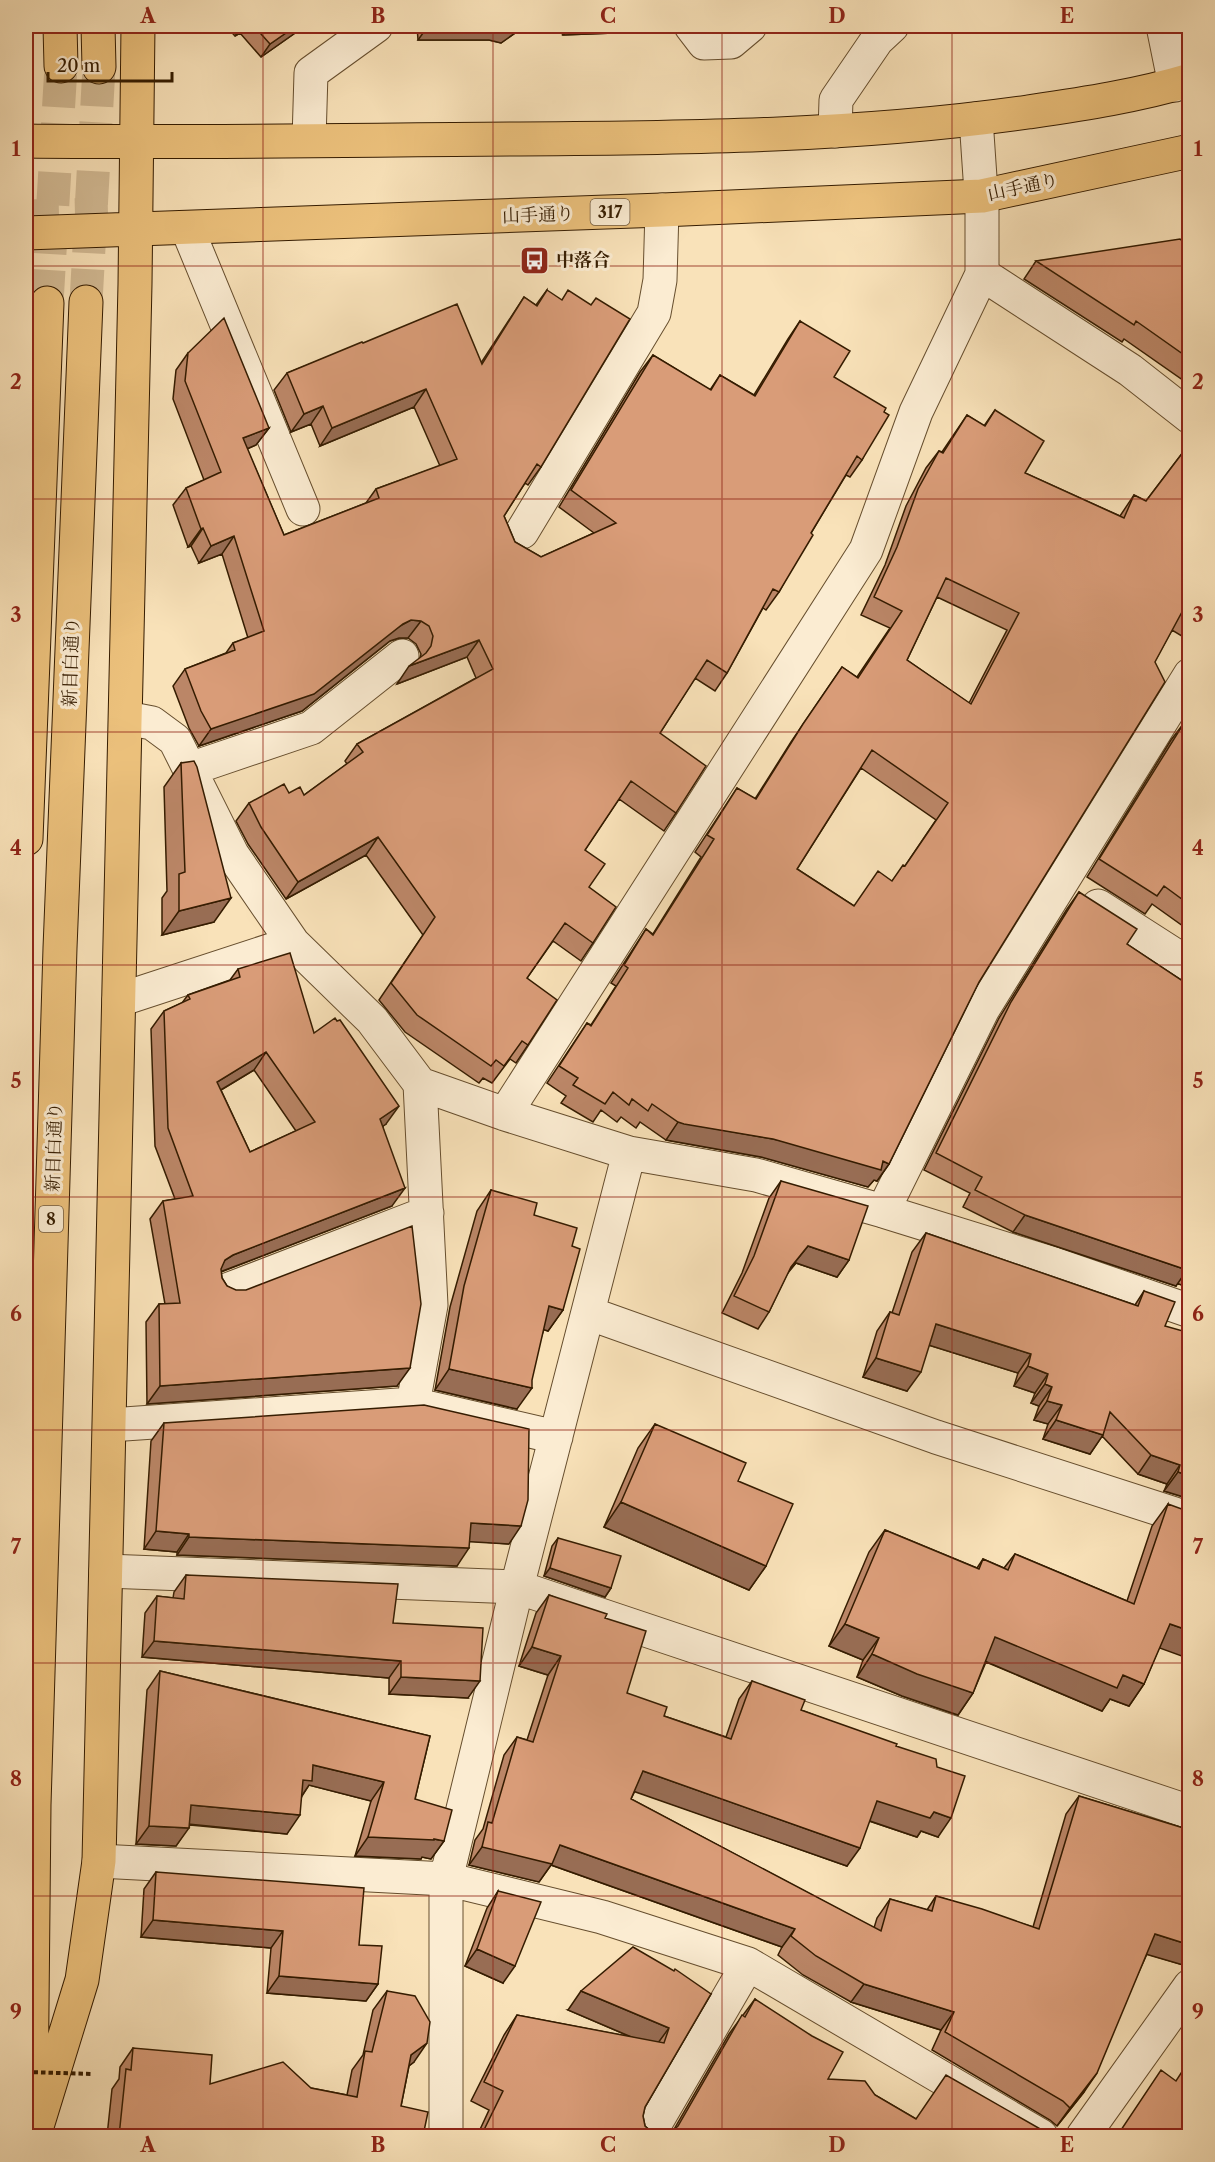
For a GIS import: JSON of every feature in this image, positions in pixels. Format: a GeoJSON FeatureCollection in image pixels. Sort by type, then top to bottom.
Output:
{"type":"FeatureCollection","features":[{"type":"Feature","properties":{"kind":"main road"},"geometry":{"type":"LineString","coordinates":[[60,26],[61,66]]}},
{"type":"Feature","properties":{"kind":"main road"},"geometry":{"type":"LineString","coordinates":[[98,26],[99,67]]}},
{"type":"Feature","properties":{"kind":"main road"},"geometry":{"type":"LineString","coordinates":[[32,2136],[82,1980],[99,1861],[126,718],[138,26]]}},
{"type":"Feature","properties":{"kind":"main road"},"geometry":{"type":"LineString","coordinates":[[26,141],[642,138],[835,131],[976,120],[1090,103],[1182,83]]}},
{"type":"Feature","properties":{"kind":"main road","name":"山手通り"},"geometry":{"type":"LineString","coordinates":[[26,233],[982,196],[1190,151]]}},
{"type":"Feature","properties":{"kind":"main road","name":"新目白通り"},"geometry":{"type":"LineString","coordinates":[[32,2136],[34,1781],[59,960],[86,302]]}},
{"type":"Feature","properties":{"kind":"main road"},"geometry":{"type":"LineString","coordinates":[[26,838],[47,303]]}},
{"type":"Feature","properties":{"kind":"street"},"geometry":{"type":"LineString","coordinates":[[309,140],[311,74],[376,26]]}},
{"type":"Feature","properties":{"kind":"street"},"geometry":{"type":"LineString","coordinates":[[691,26],[704,43],[731,42],[750,26]]}},
{"type":"Feature","properties":{"kind":"street"},"geometry":{"type":"LineString","coordinates":[[835,131],[836,100],[877,40],[892,26]]}},
{"type":"Feature","properties":{"kind":"street"},"geometry":{"type":"LineString","coordinates":[[1163,26],[1182,83]]}},
{"type":"Feature","properties":{"kind":"street"},"geometry":{"type":"LineString","coordinates":[[504,1114],[866,550],[916,412],[982,274],[982,196],[976,120]]}},
{"type":"Feature","properties":{"kind":"street"},"geometry":{"type":"LineString","coordinates":[[522,532],[654,313],[660,280],[662,210]]}},
{"type":"Feature","properties":{"kind":"street"},"geometry":{"type":"LineString","coordinates":[[187,228],[303,508]]}},
{"type":"Feature","properties":{"kind":"street"},"geometry":{"type":"LineString","coordinates":[[982,274],[1130,370],[1190,417]]}},
{"type":"Feature","properties":{"kind":"street"},"geometry":{"type":"LineString","coordinates":[[190,769],[311,728],[402,656]]}},
{"type":"Feature","properties":{"kind":"street"},"geometry":{"type":"LineString","coordinates":[[883,1211],[983,1010],[1189,678]]}},
{"type":"Feature","properties":{"kind":"street"},"geometry":{"type":"LineString","coordinates":[[126,718],[152,723],[175,740],[231,854],[293,943],[372,1020],[420,1084],[504,1114],[629,1153],[756,1175],[1186,1303]]}},
{"type":"Feature","properties":{"kind":"street"},"geometry":{"type":"LineString","coordinates":[[1062,883],[1190,965]]}},
{"type":"Feature","properties":{"kind":"street"},"geometry":{"type":"LineString","coordinates":[[119,1000],[293,943]]}},
{"type":"Feature","properties":{"kind":"street"},"geometry":{"type":"LineString","coordinates":[[412,1404],[431,1305],[420,1084]]}},
{"type":"Feature","properties":{"kind":"street"},"geometry":{"type":"LineString","coordinates":[[446,2136],[446,1879],[517,1587],[629,1153]]}},
{"type":"Feature","properties":{"kind":"street"},"geometry":{"type":"LineString","coordinates":[[227,1290],[427,1213]]}},
{"type":"Feature","properties":{"kind":"street"},"geometry":{"type":"LineString","coordinates":[[588,1313],[936,1437],[1190,1520]]}},
{"type":"Feature","properties":{"kind":"street"},"geometry":{"type":"LineString","coordinates":[[110,1425],[412,1404],[556,1437]]}},
{"type":"Feature","properties":{"kind":"street"},"geometry":{"type":"LineString","coordinates":[[106,1571],[517,1587],[1190,1812]]}},
{"type":"Feature","properties":{"kind":"street"},"geometry":{"type":"LineString","coordinates":[[99,1861],[446,1879],[602,1917],[748,1964],[1041,2136]]}},
{"type":"Feature","properties":{"kind":"street"},"geometry":{"type":"LineString","coordinates":[[648,2136],[748,1964]]}},
{"type":"Feature","properties":{"kind":"street"},"geometry":{"type":"LineString","coordinates":[[1083,2136],[1190,1986]]}},
{"type":"Feature","properties":{"kind":"path"},"geometry":{"type":"LineString","coordinates":[[26,2072],[93,2074]]}},
{"type":"Feature","properties":{"kind":"building"},"geometry":{"type":"Polygon","coordinates":[[[254,26],[296,26],[270,44],[254,26]]]}},
{"type":"Feature","properties":{"kind":"building"},"geometry":{"type":"Polygon","coordinates":[[[1180,239],[1190,248],[1190,359],[1136,321],[1134,325],[1036,261],[1180,239]]]}},
{"type":"Feature","properties":{"kind":"building"},"geometry":{"type":"Polygon","coordinates":[[[547,290],[562,300],[568,290],[591,305],[596,298],[630,319],[541,467],[537,464],[504,516],[515,542],[541,557],[616,523],[571,490],[653,355],[711,390],[720,375],[755,396],[800,321],[850,351],[834,377],[886,408],[884,412],[889,415],[862,460],[857,456],[779,592],[773,589],[727,673],[707,660],[660,733],[706,766],[676,813],[631,781],[585,850],[605,864],[589,887],[616,907],[593,943],[565,923],[527,978],[557,1000],[528,1045],[522,1041],[504,1066],[496,1060],[491,1066],[417,1015],[391,983],[435,917],[378,837],[298,882],[261,827],[249,803],[284,784],[289,793],[300,787],[304,795],[363,752],[357,744],[493,669],[479,640],[409,666],[426,653],[431,646],[433,636],[429,626],[421,621],[411,620],[314,694],[211,729],[201,711],[185,669],[235,650],[233,643],[264,631],[234,536],[211,546],[203,528],[201,529],[186,488],[221,472],[185,381],[188,353],[224,318],[269,428],[243,438],[284,535],[379,498],[376,489],[457,459],[426,389],[332,428],[323,406],[304,414],[287,373],[457,304],[482,364],[524,297],[537,306],[547,290]]]}},
{"type":"Feature","properties":{"kind":"building"},"geometry":{"type":"Polygon","coordinates":[[[995,410],[1044,441],[1025,473],[1124,518],[1134,495],[1146,501],[1190,443],[1190,616],[1182,612],[1155,662],[1165,682],[979,982],[889,1164],[883,1161],[881,1170],[773,1139],[684,1124],[652,1104],[648,1111],[632,1099],[629,1105],[613,1092],[605,1104],[573,1085],[578,1078],[559,1066],[587,1023],[591,1026],[628,968],[624,965],[646,929],[653,935],[714,839],[707,835],[737,788],[756,799],[842,667],[858,678],[902,611],[874,597],[897,547],[918,489],[939,451],[943,453],[967,415],[985,426],[995,410]],[[946,578],[907,660],[971,704],[1019,613],[946,578]],[[872,750],[797,869],[854,906],[878,871],[892,881],[903,865],[905,866],[948,803],[872,750]]]}},
{"type":"Feature","properties":{"kind":"building"},"geometry":{"type":"Polygon","coordinates":[[[1190,718],[1190,905],[1164,886],[1157,896],[1099,859],[1184,723],[1185,725],[1190,718]]]}},
{"type":"Feature","properties":{"kind":"building"},"geometry":{"type":"Polygon","coordinates":[[[194,761],[231,898],[179,911],[179,874],[185,872],[181,763],[194,761]]]}},
{"type":"Feature","properties":{"kind":"building"},"geometry":{"type":"Polygon","coordinates":[[[1079,892],[1137,929],[1127,944],[1190,986],[1190,1267],[1188,1266],[1187,1270],[1025,1215],[975,1190],[982,1177],[936,1153],[1011,1002],[1079,892]]]}},
{"type":"Feature","properties":{"kind":"building"},"geometry":{"type":"Polygon","coordinates":[[[290,953],[314,1033],[335,1018],[337,1021],[340,1020],[399,1106],[380,1119],[405,1188],[233,1255],[225,1260],[221,1269],[222,1278],[227,1286],[236,1290],[246,1290],[412,1226],[421,1304],[410,1368],[160,1386],[159,1304],[180,1303],[163,1201],[193,1196],[168,1128],[164,1011],[190,999],[188,995],[240,977],[238,969],[290,953]],[[266,1052],[217,1082],[250,1152],[315,1122],[266,1052]]]}},
{"type":"Feature","properties":{"kind":"building"},"geometry":{"type":"Polygon","coordinates":[[[781,1181],[868,1206],[849,1260],[808,1246],[791,1267],[769,1312],[734,1296],[754,1256],[781,1181]]]}},
{"type":"Feature","properties":{"kind":"building"},"geometry":{"type":"Polygon","coordinates":[[[491,1190],[537,1203],[534,1215],[577,1228],[572,1246],[580,1249],[563,1310],[549,1306],[532,1388],[449,1369],[464,1286],[491,1190]]]}},
{"type":"Feature","properties":{"kind":"building"},"geometry":{"type":"Polygon","coordinates":[[[926,1233],[1138,1306],[1144,1291],[1175,1302],[1165,1326],[1190,1333],[1190,1476],[1178,1472],[1180,1465],[1151,1455],[1110,1412],[1103,1435],[1056,1420],[1062,1405],[1047,1401],[1052,1387],[1045,1384],[1048,1374],[1028,1366],[1031,1354],[936,1324],[921,1372],[876,1358],[890,1312],[899,1315],[926,1233]]]}},
{"type":"Feature","properties":{"kind":"building"},"geometry":{"type":"Polygon","coordinates":[[[424,1405],[529,1429],[528,1500],[521,1526],[471,1523],[469,1548],[189,1537],[189,1534],[156,1531],[164,1423],[424,1405]]]}},
{"type":"Feature","properties":{"kind":"building"},"geometry":{"type":"Polygon","coordinates":[[[655,1424],[746,1463],[738,1481],[793,1504],[766,1566],[621,1502],[655,1424]]]}},
{"type":"Feature","properties":{"kind":"building"},"geometry":{"type":"Polygon","coordinates":[[[1168,1504],[1190,1512],[1190,1631],[1170,1624],[1144,1684],[1123,1675],[1117,1688],[995,1637],[973,1693],[917,1674],[872,1654],[879,1638],[845,1624],[885,1530],[979,1569],[983,1559],[1008,1570],[1015,1554],[1134,1604],[1168,1504]]]}},
{"type":"Feature","properties":{"kind":"building"},"geometry":{"type":"Polygon","coordinates":[[[558,1538],[621,1556],[611,1588],[550,1568],[558,1538]]]}},
{"type":"Feature","properties":{"kind":"building"},"geometry":{"type":"Polygon","coordinates":[[[186,1575],[398,1584],[393,1623],[483,1628],[480,1681],[401,1677],[401,1661],[154,1641],[157,1596],[184,1599],[186,1575]]]}},
{"type":"Feature","properties":{"kind":"building"},"geometry":{"type":"Polygon","coordinates":[[[549,1595],[607,1614],[605,1618],[646,1631],[627,1693],[667,1707],[664,1716],[731,1739],[752,1681],[805,1700],[801,1710],[936,1759],[937,1767],[965,1776],[951,1818],[934,1812],[930,1818],[877,1801],[860,1848],[643,1771],[631,1799],[881,1931],[890,1899],[932,1911],[936,1896],[1039,1929],[1079,1796],[1190,1830],[1190,1945],[1155,1934],[1097,2073],[1070,2108],[1063,2101],[945,2032],[954,2012],[864,1984],[816,1956],[791,1936],[795,1929],[560,1845],[552,1864],[482,1847],[488,1822],[492,1823],[517,1737],[533,1742],[561,1656],[532,1647],[549,1595]]]}},
{"type":"Feature","properties":{"kind":"building"},"geometry":{"type":"Polygon","coordinates":[[[160,1671],[430,1736],[415,1799],[452,1810],[444,1841],[368,1837],[384,1782],[313,1765],[312,1781],[303,1780],[300,1815],[191,1805],[189,1828],[149,1826],[160,1671]]]}},
{"type":"Feature","properties":{"kind":"building"},"geometry":{"type":"Polygon","coordinates":[[[156,1872],[364,1888],[359,1945],[382,1946],[378,1984],[279,1976],[283,1931],[153,1920],[156,1872]]]}},
{"type":"Feature","properties":{"kind":"building"},"geometry":{"type":"Polygon","coordinates":[[[498,1891],[541,1902],[515,1966],[477,1949],[498,1891]]]}},
{"type":"Feature","properties":{"kind":"building"},"geometry":{"type":"Polygon","coordinates":[[[633,1947],[674,1971],[675,1969],[711,1994],[645,2107],[643,2116],[645,2126],[661,2136],[481,2136],[503,2091],[484,2082],[517,2015],[664,2043],[669,2028],[581,1991],[633,1947]]]}},
{"type":"Feature","properties":{"kind":"building"},"geometry":{"type":"Polygon","coordinates":[[[387,1991],[415,1996],[430,2022],[427,2043],[411,2055],[401,2106],[428,2112],[423,2136],[227,2136],[206,2132],[206,2136],[119,2136],[126,2069],[131,2070],[133,2048],[212,2055],[210,2084],[283,2062],[311,2088],[357,2097],[365,2051],[372,2052],[387,1991]]]}},
{"type":"Feature","properties":{"kind":"building"},"geometry":{"type":"Polygon","coordinates":[[[755,1999],[812,2036],[843,2052],[828,2079],[865,2081],[875,2095],[916,2119],[946,2075],[1049,2134],[1047,2136],[661,2136],[670,2133],[678,2126],[742,2015],[745,2017],[755,1999]]]}},
{"type":"Feature","properties":{"kind":"building"},"geometry":{"type":"Polygon","coordinates":[[[1185,2067],[1190,2070],[1190,2136],[1117,2136],[1161,2070],[1176,2081],[1185,2067]]]}},
{"type":"Feature","properties":{"kind":"tunnel"},"geometry":{"type":"LineString","coordinates":[[47,303],[61,66]]}},
{"type":"Feature","properties":{"kind":"tunnel"},"geometry":{"type":"LineString","coordinates":[[86,302],[99,67]]}},
{"type":"Feature","properties":{"kind":"tunnel"},"geometry":{"type":"LineString","coordinates":[[26,216],[111,214]]}},
{"type":"Feature","properties":{"kind":"place","name":"中落合"},"geometry":{"type":"Point","coordinates":[535,260]}}]}
